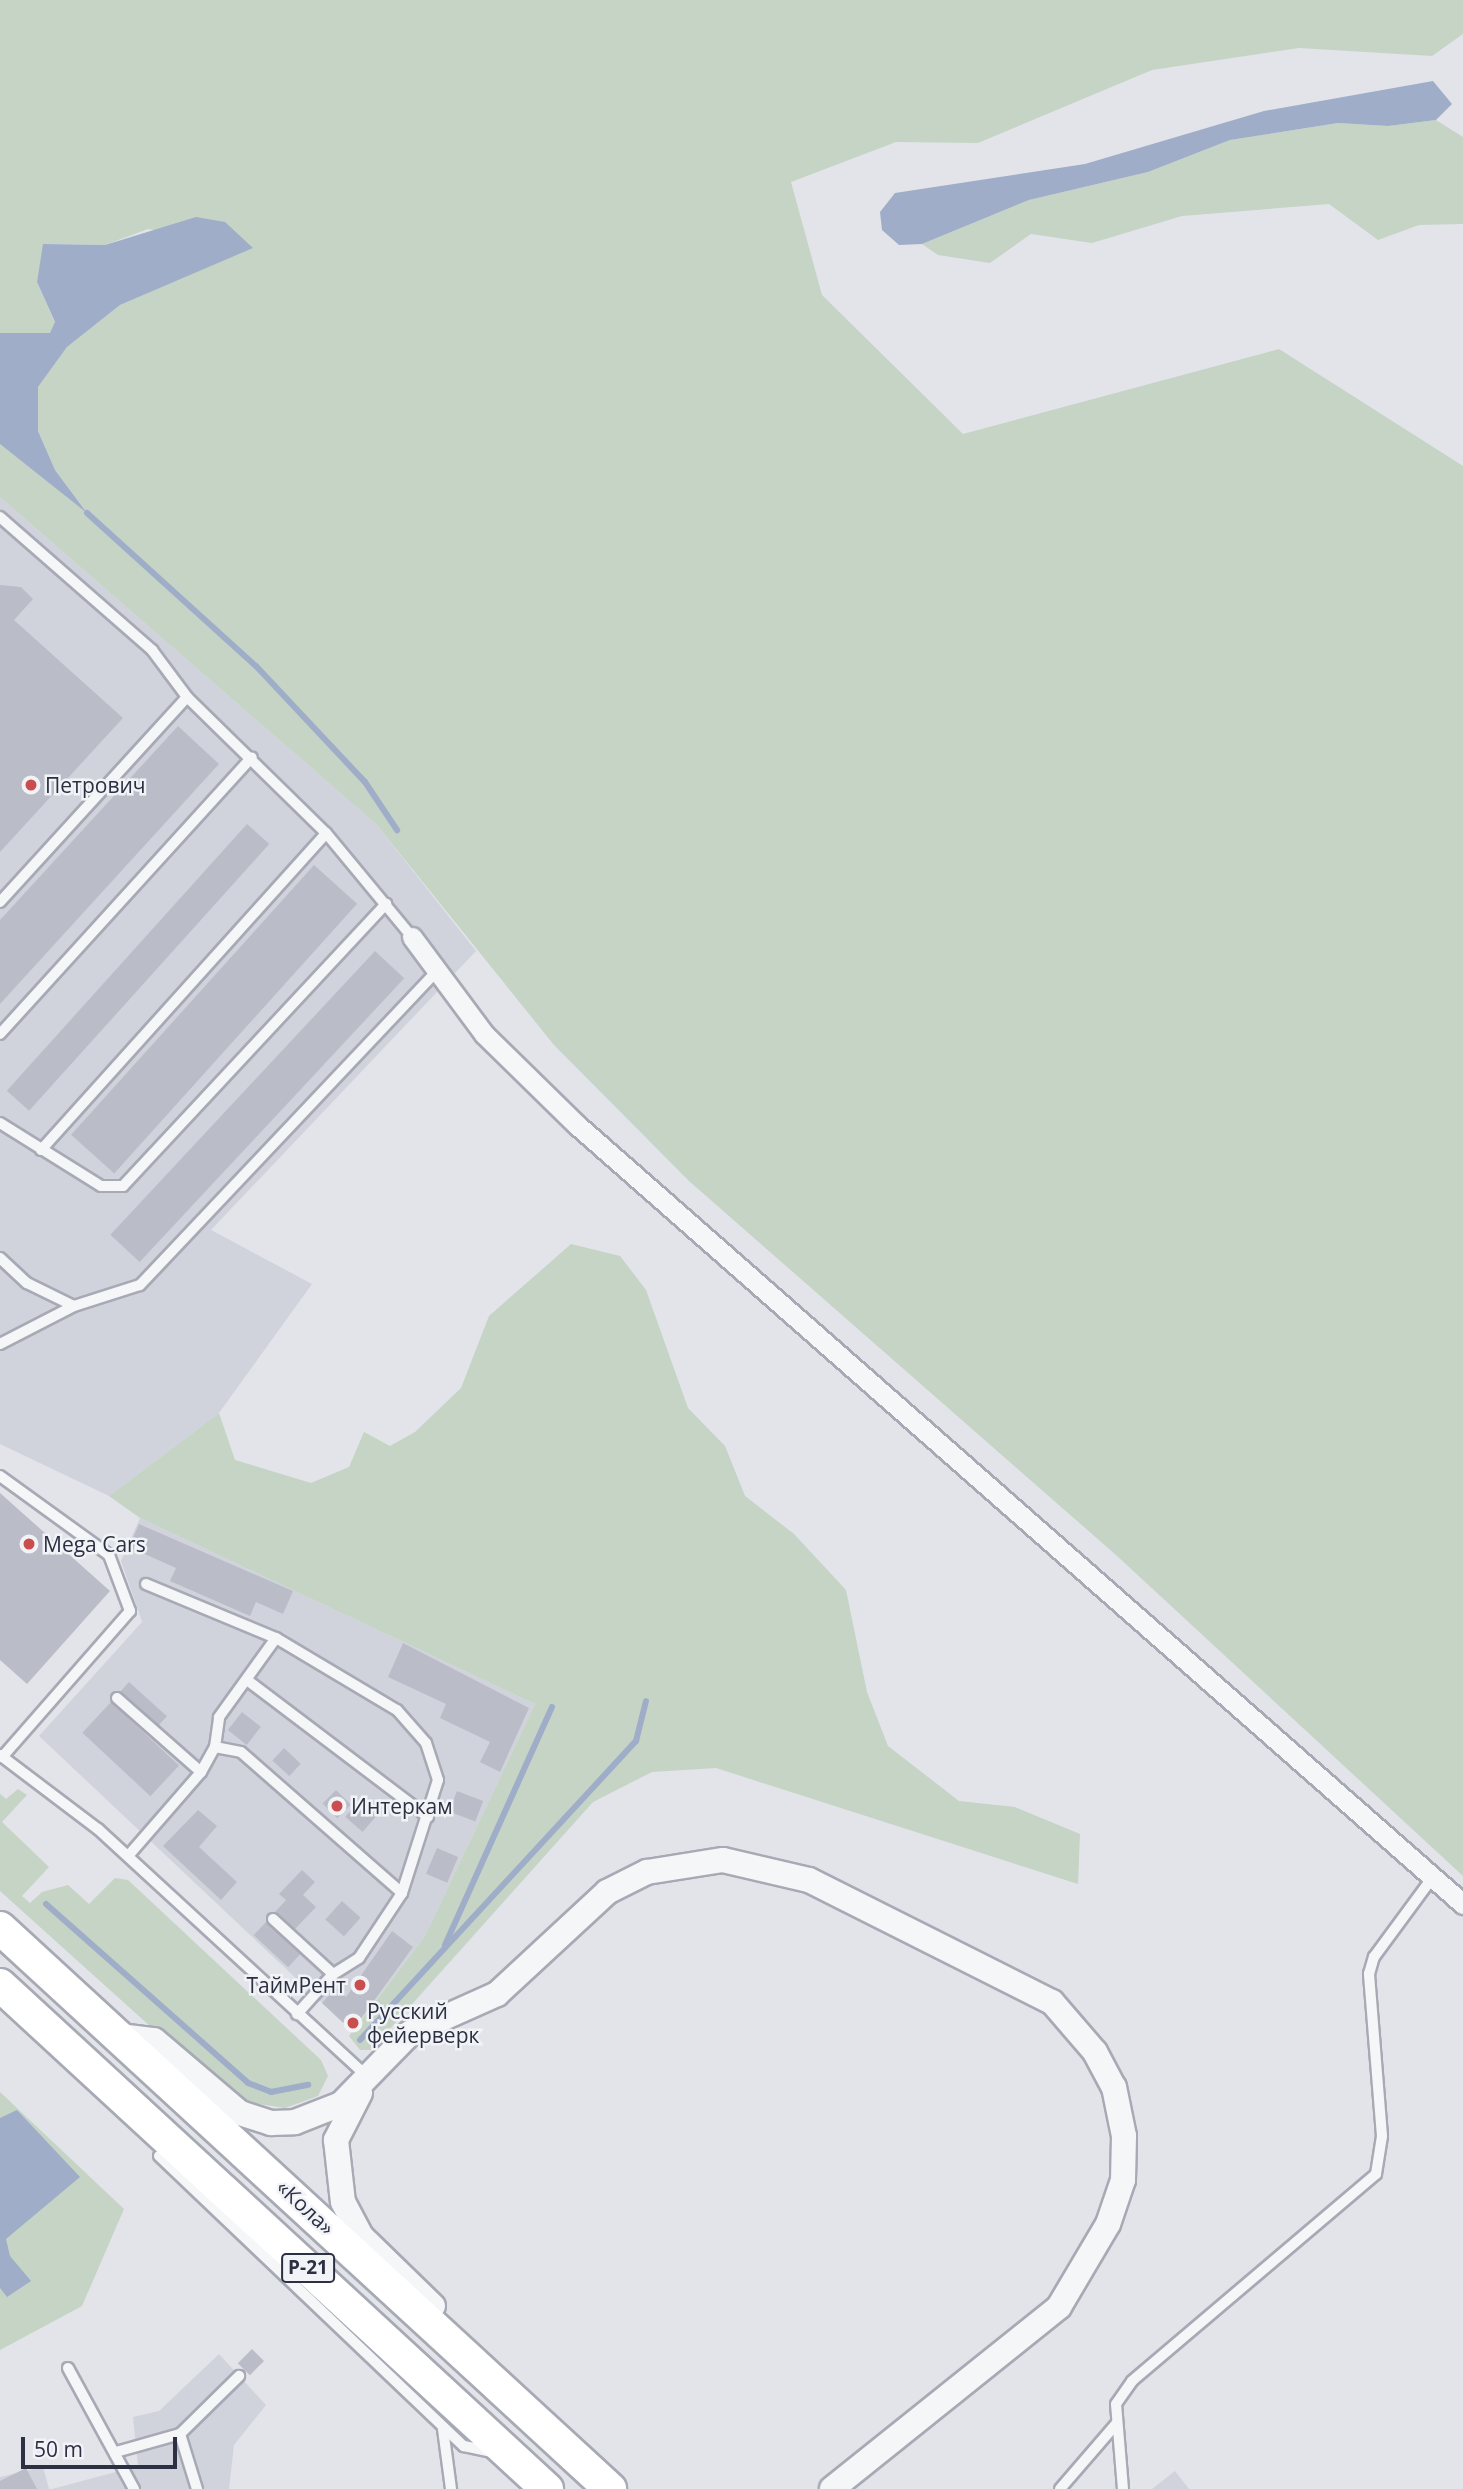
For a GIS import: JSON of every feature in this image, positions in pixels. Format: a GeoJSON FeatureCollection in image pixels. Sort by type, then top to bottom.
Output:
{"type":"FeatureCollection","features":[{"type":"Feature","properties":{"kind":"main road","name":"«Кола»"},"geometry":{"type":"LineString","coordinates":[[0,1928],[610,2489]]}},
{"type":"Feature","properties":{"kind":"main road","name":"«Кола»"},"geometry":{"type":"LineString","coordinates":[[0,1985],[547,2489]]}},
{"type":"Feature","properties":{"kind":"street"},"geometry":{"type":"LineString","coordinates":[[412,937],[435,973],[484,1034],[577,1125],[1463,1904]]}},
{"type":"Feature","properties":{"kind":"street"},"geometry":{"type":"LineString","coordinates":[[120,2036],[154,2040],[226,2104],[271,2123],[320,2115],[369,2077],[410,2033],[497,1994],[607,1892],[685,1862],[760,1864],[809,1880],[1052,2002],[1095,2052],[1114,2087],[1124,2136],[1123,2169],[1108,2224],[1059,2307],[832,2489]]}},
{"type":"Feature","properties":{"kind":"street"},"geometry":{"type":"LineString","coordinates":[[369,2077],[336,2140],[343,2202],[362,2237],[462,2334],[471,2360]]}},
{"type":"Feature","properties":{"kind":"lane"},"geometry":{"type":"LineString","coordinates":[[0,517],[152,650],[187,697],[252,757],[326,833],[412,937]]}},
{"type":"Feature","properties":{"kind":"lane"},"geometry":{"type":"LineString","coordinates":[[0,902],[187,697]]}},
{"type":"Feature","properties":{"kind":"lane"},"geometry":{"type":"LineString","coordinates":[[0,1034],[252,757]]}},
{"type":"Feature","properties":{"kind":"lane"},"geometry":{"type":"LineString","coordinates":[[41,1150],[326,833]]}},
{"type":"Feature","properties":{"kind":"lane"},"geometry":{"type":"LineString","coordinates":[[0,1123],[101,1186],[123,1186],[140,1174],[386,904]]}},
{"type":"Feature","properties":{"kind":"lane"},"geometry":{"type":"LineString","coordinates":[[0,1344],[74,1306],[140,1285],[169,1259],[435,973]]}},
{"type":"Feature","properties":{"kind":"lane"},"geometry":{"type":"LineString","coordinates":[[0,1258],[27,1283],[74,1306]]}},
{"type":"Feature","properties":{"kind":"lane"},"geometry":{"type":"LineString","coordinates":[[0,1476],[109,1555],[130,1611],[1,1756],[128,1856],[297,2014],[369,2077]]}},
{"type":"Feature","properties":{"kind":"lane"},"geometry":{"type":"LineString","coordinates":[[146,1584],[276,1638],[397,1710],[426,1743],[438,1780],[402,1893],[354,1963],[333,1975],[297,2014]]}},
{"type":"Feature","properties":{"kind":"lane"},"geometry":{"type":"LineString","coordinates":[[128,1856],[201,1772],[215,1747],[219,1717],[276,1638]]}},
{"type":"Feature","properties":{"kind":"lane"},"geometry":{"type":"LineString","coordinates":[[247,1679],[428,1817]]}},
{"type":"Feature","properties":{"kind":"lane"},"geometry":{"type":"LineString","coordinates":[[117,1698],[201,1772]]}},
{"type":"Feature","properties":{"kind":"lane"},"geometry":{"type":"LineString","coordinates":[[215,1747],[241,1752],[402,1893]]}},
{"type":"Feature","properties":{"kind":"lane"},"geometry":{"type":"LineString","coordinates":[[1123,2489],[1116,2404],[1132,2381],[1376,2174],[1382,2137],[1369,1974],[1374,1957],[1433,1877]]}},
{"type":"Feature","properties":{"kind":"lane"},"geometry":{"type":"LineString","coordinates":[[273,1919],[333,1975]]}},
{"type":"Feature","properties":{"kind":"lane"},"geometry":{"type":"LineString","coordinates":[[159,2156],[464,2446],[511,2455]]}},
{"type":"Feature","properties":{"kind":"lane"},"geometry":{"type":"LineString","coordinates":[[68,2368],[134,2489]]}},
{"type":"Feature","properties":{"kind":"lane"},"geometry":{"type":"LineString","coordinates":[[116,2452],[180,2434],[239,2376]]}},
{"type":"Feature","properties":{"kind":"lane"},"geometry":{"type":"LineString","coordinates":[[1060,2489],[1117,2423]]}},
{"type":"Feature","properties":{"kind":"lane"},"geometry":{"type":"LineString","coordinates":[[442,2425],[451,2489]]}},
{"type":"Feature","properties":{"kind":"lane"},"geometry":{"type":"LineString","coordinates":[[180,2434],[197,2489]]}},
{"type":"Feature","properties":{"kind":"shaded area"},"geometry":{"type":"Polygon","coordinates":[[[0,497],[376,824],[476,951],[211,1230],[312,1284],[219,1413],[109,1496],[0,1444],[0,497]]]}},
{"type":"Feature","properties":{"kind":"shaded area"},"geometry":{"type":"Polygon","coordinates":[[[140,1518],[535,1704],[425,1936],[352,2031],[39,1736],[142,1622],[121,1561],[140,1518]]]}},
{"type":"Feature","properties":{"kind":"shaded area"},"geometry":{"type":"Polygon","coordinates":[[[219,2354],[266,2405],[234,2445],[229,2489],[52,2489],[138,2466],[133,2417],[159,2411],[219,2354]]]}},
{"type":"Feature","properties":{"kind":"shaded area"},"geometry":{"type":"Polygon","coordinates":[[[43,2467],[49,2489],[0,2489],[0,2477],[43,2467]]]}},
{"type":"Feature","properties":{"kind":"shaded area"},"geometry":{"type":"Polygon","coordinates":[[[1175,2471],[1189,2489],[1152,2489],[1175,2471]]]}},
{"type":"Feature","properties":{"kind":"green space"},"geometry":{"type":"Polygon","coordinates":[[[0,0],[1463,0],[1463,34],[1432,56],[1299,48],[1152,70],[978,143],[896,142],[791,182],[822,295],[963,434],[1279,349],[1463,466],[1463,1876],[1116,1555],[689,1181],[554,1045],[376,824],[0,497],[0,444],[85,510],[55,470],[38,431],[38,387],[67,347],[120,305],[252,248],[148,229],[105,245],[44,244],[37,282],[55,323],[50,334],[0,333],[0,0]]]}},
{"type":"Feature","properties":{"kind":"green space"},"geometry":{"type":"Polygon","coordinates":[[[1436,120],[1463,137],[1463,224],[1419,225],[1378,240],[1329,204],[1182,216],[1092,243],[1031,234],[990,263],[938,255],[922,244],[1029,200],[1148,172],[1230,140],[1338,123],[1388,126],[1436,120]]]}},
{"type":"Feature","properties":{"kind":"green space"},"geometry":{"type":"Polygon","coordinates":[[[571,1244],[620,1256],[646,1290],[688,1408],[725,1446],[745,1496],[794,1534],[846,1590],[867,1692],[888,1746],[959,1801],[1015,1807],[1080,1834],[1078,1884],[716,1768],[652,1772],[593,1802],[371,2050],[360,2050],[349,2036],[425,1936],[535,1704],[140,1518],[109,1496],[219,1413],[235,1460],[311,1483],[349,1467],[364,1432],[390,1446],[415,1432],[461,1388],[489,1316],[571,1244]]]}},
{"type":"Feature","properties":{"kind":"green space"},"geometry":{"type":"Polygon","coordinates":[[[18,1789],[27,1795],[2,1822],[49,1867],[22,1896],[30,1903],[42,1892],[68,1885],[89,1904],[115,1878],[128,1880],[321,2060],[328,2076],[318,2096],[285,2108],[232,2100],[0,1891],[0,1794],[6,1799],[18,1789]]]}},
{"type":"Feature","properties":{"kind":"green space"},"geometry":{"type":"Polygon","coordinates":[[[0,2092],[124,2209],[82,2306],[0,2350],[0,2092]]]}},
{"type":"Feature","properties":{"kind":"water"},"geometry":{"type":"Polygon","coordinates":[[[1433,81],[1452,104],[1436,120],[1388,126],[1338,123],[1230,140],[1148,172],[1029,200],[922,244],[899,245],[882,230],[880,212],[895,193],[1085,164],[1264,111],[1433,81]]]}},
{"type":"Feature","properties":{"kind":"water"},"geometry":{"type":"Polygon","coordinates":[[[196,217],[225,222],[253,248],[120,305],[67,347],[38,387],[38,431],[55,470],[87,513],[0,444],[0,333],[50,333],[55,322],[37,282],[43,244],[105,245],[196,217]]]}},
{"type":"Feature","properties":{"kind":"water"},"geometry":{"type":"Polygon","coordinates":[[[17,2110],[80,2177],[6,2239],[10,2256],[31,2281],[7,2297],[0,2288],[0,2118],[17,2110]]]}},
{"type":"Feature","properties":{"kind":"building","name":"Петрович"},"geometry":{"type":"Polygon","coordinates":[[[0,585],[21,587],[33,599],[14,620],[123,718],[0,852],[0,585]]]}},
{"type":"Feature","properties":{"kind":"building"},"geometry":{"type":"Polygon","coordinates":[[[178,726],[219,764],[0,1004],[0,920],[178,726]]]}},
{"type":"Feature","properties":{"kind":"building"},"geometry":{"type":"Polygon","coordinates":[[[247,824],[269,844],[29,1111],[7,1091],[247,824]]]}},
{"type":"Feature","properties":{"kind":"building"},"geometry":{"type":"Polygon","coordinates":[[[314,865],[357,904],[114,1174],[71,1135],[314,865]]]}},
{"type":"Feature","properties":{"kind":"building"},"geometry":{"type":"Polygon","coordinates":[[[375,951],[404,978],[140,1262],[110,1235],[375,951]]]}},
{"type":"Feature","properties":{"kind":"building","name":"Mega Cars"},"geometry":{"type":"Polygon","coordinates":[[[0,1493],[110,1591],[27,1684],[0,1660],[0,1493]]]}},
{"type":"Feature","properties":{"kind":"building"},"geometry":{"type":"Polygon","coordinates":[[[139,1524],[293,1591],[283,1614],[256,1602],[250,1616],[170,1581],[176,1568],[129,1547],[139,1524]]]}},
{"type":"Feature","properties":{"kind":"building"},"geometry":{"type":"Polygon","coordinates":[[[403,1643],[529,1708],[500,1772],[480,1762],[490,1742],[440,1718],[446,1704],[388,1677],[403,1643]]]}},
{"type":"Feature","properties":{"kind":"building"},"geometry":{"type":"Polygon","coordinates":[[[129,1682],[167,1716],[158,1726],[120,1692],[129,1682]]]}},
{"type":"Feature","properties":{"kind":"building"},"geometry":{"type":"Polygon","coordinates":[[[111,1702],[179,1765],[150,1796],[82,1733],[111,1702]]]}},
{"type":"Feature","properties":{"kind":"building"},"geometry":{"type":"Polygon","coordinates":[[[242,1712],[261,1727],[247,1745],[228,1730],[242,1712]]]}},
{"type":"Feature","properties":{"kind":"building"},"geometry":{"type":"Polygon","coordinates":[[[284,1748],[301,1764],[289,1776],[272,1760],[284,1748]]]}},
{"type":"Feature","properties":{"kind":"building"},"geometry":{"type":"Polygon","coordinates":[[[336,1790],[351,1805],[337,1818],[323,1803],[336,1790]]]}},
{"type":"Feature","properties":{"kind":"building"},"geometry":{"type":"Polygon","coordinates":[[[457,1791],[483,1801],[475,1822],[449,1812],[457,1791]]]}},
{"type":"Feature","properties":{"kind":"building"},"geometry":{"type":"Polygon","coordinates":[[[359,1801],[376,1816],[363,1832],[345,1817],[359,1801]]]}},
{"type":"Feature","properties":{"kind":"building"},"geometry":{"type":"Polygon","coordinates":[[[198,1810],[217,1826],[199,1847],[237,1882],[221,1900],[163,1846],[198,1810]]]}},
{"type":"Feature","properties":{"kind":"building"},"geometry":{"type":"Polygon","coordinates":[[[437,1848],[458,1857],[447,1883],[426,1874],[437,1848]]]}},
{"type":"Feature","properties":{"kind":"building"},"geometry":{"type":"Polygon","coordinates":[[[302,1870],[315,1882],[303,1895],[316,1907],[295,1929],[275,1912],[286,1900],[279,1894],[302,1870]]]}},
{"type":"Feature","properties":{"kind":"building"},"geometry":{"type":"Polygon","coordinates":[[[342,1901],[361,1918],[344,1936],[325,1920],[342,1901]]]}},
{"type":"Feature","properties":{"kind":"building"},"geometry":{"type":"Polygon","coordinates":[[[266,1922],[300,1954],[288,1967],[254,1935],[266,1922]]]}},
{"type":"Feature","properties":{"kind":"building"},"geometry":{"type":"Polygon","coordinates":[[[392,1931],[413,1947],[352,2031],[322,2003],[336,1987],[346,1997],[392,1931]]]}},
{"type":"Feature","properties":{"kind":"building"},"geometry":{"type":"Polygon","coordinates":[[[252,2349],[264,2361],[250,2375],[238,2363],[252,2349]]]}},
{"type":"Feature","properties":{"kind":"building"},"geometry":{"type":"Polygon","coordinates":[[[26,2468],[37,2489],[0,2489],[0,2481],[26,2468]]]}},
{"type":"Feature","properties":{"kind":"waterway"},"geometry":{"type":"LineString","coordinates":[[87,513],[256,666],[365,782],[397,830]]}},
{"type":"Feature","properties":{"kind":"waterway"},"geometry":{"type":"LineString","coordinates":[[360,2040],[636,1741],[646,1701]]}},
{"type":"Feature","properties":{"kind":"waterway"},"geometry":{"type":"LineString","coordinates":[[445,1945],[552,1707]]}},
{"type":"Feature","properties":{"kind":"waterway"},"geometry":{"type":"LineString","coordinates":[[46,1904],[248,2083],[271,2092],[308,2085]]}},
{"type":"Feature","properties":{"kind":"place","name":"Петрович"},"geometry":{"type":"Point","coordinates":[31,785]}},
{"type":"Feature","properties":{"kind":"place","name":"Mega Cars"},"geometry":{"type":"Point","coordinates":[29,1544]}},
{"type":"Feature","properties":{"kind":"place","name":"Интеркам"},"geometry":{"type":"Point","coordinates":[337,1806]}},
{"type":"Feature","properties":{"kind":"place","name":"ТаймРент"},"geometry":{"type":"Point","coordinates":[360,1985]}},
{"type":"Feature","properties":{"kind":"place","name":"Русский фейерверк"},"geometry":{"type":"Point","coordinates":[353,2023]}}]}
